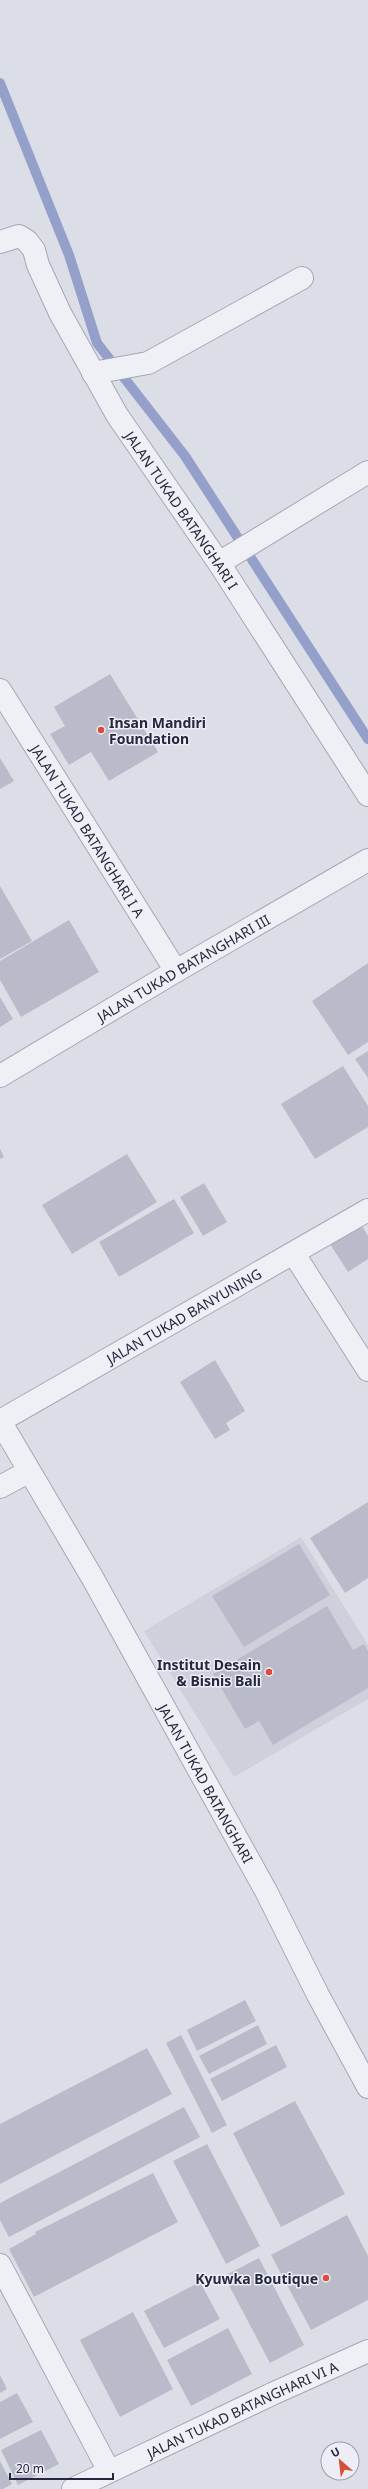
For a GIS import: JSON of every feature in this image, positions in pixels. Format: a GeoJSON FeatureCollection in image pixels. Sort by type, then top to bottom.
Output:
{"type":"FeatureCollection","features":[{"type":"Feature","properties":{"kind":"street","name":"JALAN TUKAD BATANGHARI I"},"geometry":{"type":"LineString","coordinates":[[0,242],[19,236],[27,241],[34,250],[38,265],[60,313],[99,373],[117,414],[219,563],[368,796]]}},
{"type":"Feature","properties":{"kind":"street"},"geometry":{"type":"LineString","coordinates":[[99,373],[148,363],[302,278]]}},
{"type":"Feature","properties":{"kind":"street"},"geometry":{"type":"LineString","coordinates":[[219,563],[240,552],[274,529],[368,472]]}},
{"type":"Feature","properties":{"kind":"street","name":"JALAN TUKAD BATANGHARI I A"},"geometry":{"type":"LineString","coordinates":[[0,690],[176,970]]}},
{"type":"Feature","properties":{"kind":"street","name":"JALAN TUKAD BATANGHARI III"},"geometry":{"type":"LineString","coordinates":[[0,1076],[176,970],[368,860]]}},
{"type":"Feature","properties":{"kind":"street","name":"JALAN TUKAD BANYUNING"},"geometry":{"type":"LineString","coordinates":[[0,1421],[294,1254],[368,1210]]}},
{"type":"Feature","properties":{"kind":"street"},"geometry":{"type":"LineString","coordinates":[[294,1254],[368,1370]]}},
{"type":"Feature","properties":{"kind":"street","name":"JALAN TUKAD BATANGHARI"},"geometry":{"type":"LineString","coordinates":[[0,1421],[28,1472],[92,1577],[212,1792],[266,1891],[318,1995],[368,2087]]}},
{"type":"Feature","properties":{"kind":"street"},"geometry":{"type":"LineString","coordinates":[[0,1487],[28,1472]]}},
{"type":"Feature","properties":{"kind":"street"},"geometry":{"type":"LineString","coordinates":[[0,2265],[109,2471]]}},
{"type":"Feature","properties":{"kind":"street","name":"JALAN TUKAD BATANGHARI VI A"},"geometry":{"type":"LineString","coordinates":[[73,2489],[368,2351]]}},
{"type":"Feature","properties":{"kind":"shaded area","name":"Institut Desain & Bisnis Bali"},"geometry":{"type":"Polygon","coordinates":[[[301,1537],[368,1645],[368,1699],[234,1777],[144,1631],[301,1537]]]}},
{"type":"Feature","properties":{"kind":"building","name":"Insan Mandiri Foundation"},"geometry":{"type":"Polygon","coordinates":[[[110,674],[158,752],[109,781],[91,752],[69,765],[50,734],[65,726],[54,707],[110,674]]]}},
{"type":"Feature","properties":{"kind":"building"},"geometry":{"type":"Polygon","coordinates":[[[0,758],[14,781],[0,789],[0,758]]]}},
{"type":"Feature","properties":{"kind":"building"},"geometry":{"type":"Polygon","coordinates":[[[0,886],[32,941],[0,959],[0,886]]]}},
{"type":"Feature","properties":{"kind":"building"},"geometry":{"type":"Polygon","coordinates":[[[69,920],[99,972],[21,1017],[0,980],[0,961],[69,920]]]}},
{"type":"Feature","properties":{"kind":"building"},"geometry":{"type":"Polygon","coordinates":[[[368,963],[368,1042],[348,1055],[312,1001],[368,963]]]}},
{"type":"Feature","properties":{"kind":"building"},"geometry":{"type":"Polygon","coordinates":[[[0,997],[13,1019],[0,1027],[0,997]]]}},
{"type":"Feature","properties":{"kind":"building"},"geometry":{"type":"Polygon","coordinates":[[[368,1051],[368,1078],[355,1059],[368,1051]]]}},
{"type":"Feature","properties":{"kind":"building"},"geometry":{"type":"Polygon","coordinates":[[[343,1066],[368,1106],[368,1127],[315,1159],[281,1104],[343,1066]]]}},
{"type":"Feature","properties":{"kind":"building"},"geometry":{"type":"Polygon","coordinates":[[[0,1149],[4,1157],[0,1159],[0,1149]]]}},
{"type":"Feature","properties":{"kind":"building"},"geometry":{"type":"Polygon","coordinates":[[[127,1154],[157,1202],[72,1254],[42,1205],[127,1154]]]}},
{"type":"Feature","properties":{"kind":"building"},"geometry":{"type":"Polygon","coordinates":[[[204,1183],[227,1222],[203,1236],[180,1197],[204,1183]]]}},
{"type":"Feature","properties":{"kind":"building"},"geometry":{"type":"Polygon","coordinates":[[[174,1199],[194,1233],[119,1277],[99,1242],[174,1199]]]}},
{"type":"Feature","properties":{"kind":"building"},"geometry":{"type":"Polygon","coordinates":[[[361,1224],[368,1236],[368,1259],[348,1272],[330,1244],[361,1224]]]}},
{"type":"Feature","properties":{"kind":"building"},"geometry":{"type":"Polygon","coordinates":[[[215,1360],[245,1411],[226,1423],[230,1430],[215,1439],[180,1382],[215,1360]]]}},
{"type":"Feature","properties":{"kind":"building"},"geometry":{"type":"Polygon","coordinates":[[[368,1502],[368,1578],[345,1593],[310,1538],[368,1502]]]}},
{"type":"Feature","properties":{"kind":"building"},"geometry":{"type":"Polygon","coordinates":[[[299,1544],[330,1595],[244,1647],[212,1596],[299,1544]]]}},
{"type":"Feature","properties":{"kind":"building"},"geometry":{"type":"Polygon","coordinates":[[[327,1606],[353,1650],[364,1644],[368,1651],[368,1688],[273,1745],[259,1721],[245,1729],[213,1674],[327,1606]]]}},
{"type":"Feature","properties":{"kind":"building"},"geometry":{"type":"Polygon","coordinates":[[[245,2000],[256,2021],[197,2051],[187,2030],[245,2000]]]}},
{"type":"Feature","properties":{"kind":"building"},"geometry":{"type":"Polygon","coordinates":[[[258,2025],[267,2044],[209,2074],[199,2056],[258,2025]]]}},
{"type":"Feature","properties":{"kind":"building"},"geometry":{"type":"Polygon","coordinates":[[[181,2035],[227,2125],[212,2133],[166,2043],[181,2035]]]}},
{"type":"Feature","properties":{"kind":"building"},"geometry":{"type":"Polygon","coordinates":[[[276,2045],[287,2067],[222,2101],[210,2079],[276,2045]]]}},
{"type":"Feature","properties":{"kind":"building"},"geometry":{"type":"Polygon","coordinates":[[[147,2048],[172,2094],[0,2184],[0,2124],[147,2048]]]}},
{"type":"Feature","properties":{"kind":"building"},"geometry":{"type":"Polygon","coordinates":[[[295,2101],[345,2194],[281,2227],[233,2133],[295,2101]]]}},
{"type":"Feature","properties":{"kind":"building"},"geometry":{"type":"Polygon","coordinates":[[[184,2107],[200,2137],[9,2237],[0,2220],[0,2203],[184,2107]]]}},
{"type":"Feature","properties":{"kind":"building"},"geometry":{"type":"Polygon","coordinates":[[[207,2144],[260,2246],[226,2264],[173,2161],[207,2144]]]}},
{"type":"Feature","properties":{"kind":"building"},"geometry":{"type":"Polygon","coordinates":[[[153,2173],[178,2222],[34,2297],[9,2249],[36,2234],[35,2232],[153,2173]]]}},
{"type":"Feature","properties":{"kind":"building","name":"Kyuwka Boutique"},"geometry":{"type":"Polygon","coordinates":[[[347,2215],[368,2256],[368,2300],[311,2330],[271,2255],[347,2215]]]}},
{"type":"Feature","properties":{"kind":"building"},"geometry":{"type":"Polygon","coordinates":[[[259,2258],[304,2345],[270,2363],[224,2276],[259,2258]]]}},
{"type":"Feature","properties":{"kind":"building"},"geometry":{"type":"Polygon","coordinates":[[[200,2282],[220,2319],[164,2348],[144,2311],[200,2282]]]}},
{"type":"Feature","properties":{"kind":"building"},"geometry":{"type":"Polygon","coordinates":[[[133,2312],[173,2389],[120,2417],[80,2340],[133,2312]]]}},
{"type":"Feature","properties":{"kind":"building"},"geometry":{"type":"Polygon","coordinates":[[[228,2328],[252,2374],[191,2406],[167,2360],[228,2328]]]}},
{"type":"Feature","properties":{"kind":"building"},"geometry":{"type":"Polygon","coordinates":[[[0,2375],[7,2389],[0,2393],[0,2375]]]}},
{"type":"Feature","properties":{"kind":"building"},"geometry":{"type":"Polygon","coordinates":[[[17,2393],[33,2422],[0,2439],[0,2402],[17,2393]]]}},
{"type":"Feature","properties":{"kind":"building"},"geometry":{"type":"Polygon","coordinates":[[[41,2430],[59,2464],[18,2485],[1,2450],[41,2430]]]}},
{"type":"Feature","properties":{"kind":"building"},"geometry":{"type":"Polygon","coordinates":[[[0,2461],[12,2484],[3,2489],[0,2489],[0,2461]]]}},
{"type":"Feature","properties":{"kind":"waterway"},"geometry":{"type":"LineString","coordinates":[[0,83],[69,255],[97,343],[185,456],[368,739]]}},
{"type":"Feature","properties":{"kind":"place","name":"Insan Mandiri Foundation"},"geometry":{"type":"Point","coordinates":[101,730]}},
{"type":"Feature","properties":{"kind":"place","name":"Institut Desain & Bisnis Bali"},"geometry":{"type":"Point","coordinates":[269,1672]}},
{"type":"Feature","properties":{"kind":"place","name":"Kyuwka Boutique"},"geometry":{"type":"Point","coordinates":[326,2278]}}]}
